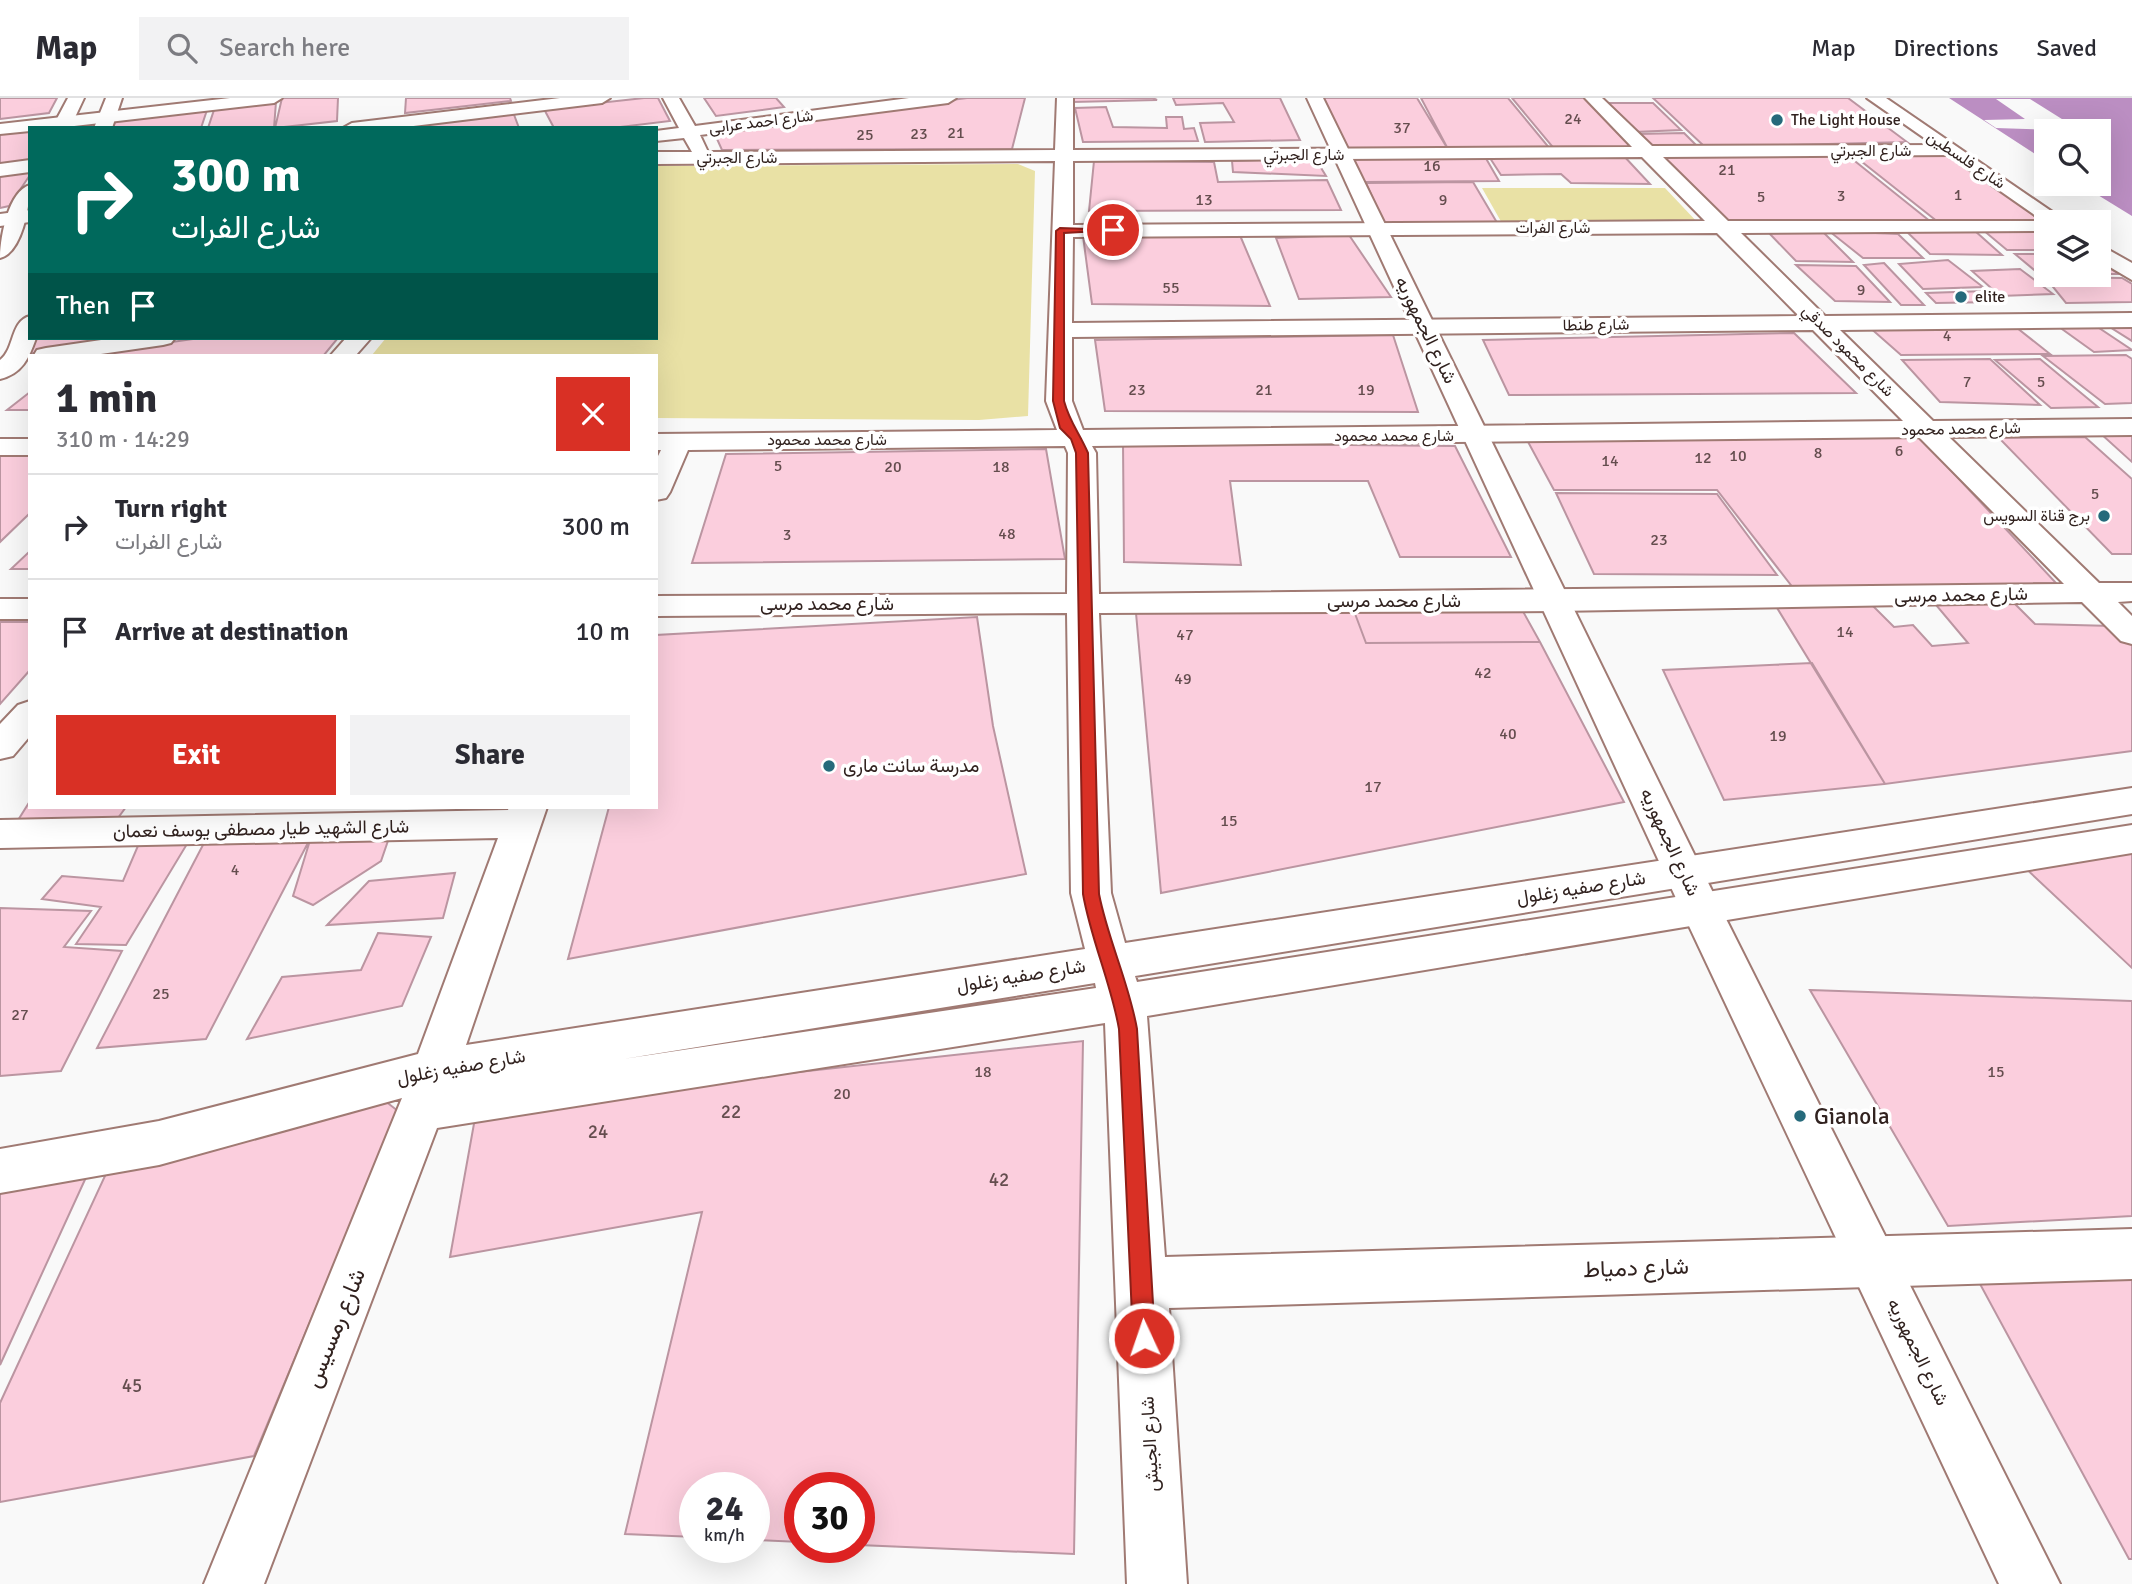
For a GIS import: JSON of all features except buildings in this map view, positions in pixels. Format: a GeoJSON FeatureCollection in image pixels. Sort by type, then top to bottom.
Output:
{"type":"FeatureCollection","features":[{"type":"Feature","properties":{"kind":"street"},"geometry":{"type":"LineString","coordinates":[[76,98],[63,125],[105,122],[274,98]]}},
{"type":"Feature","properties":{"kind":"street"},"geometry":{"type":"LineString","coordinates":[[105,122],[114,98]]}},
{"type":"Feature","properties":{"kind":"street"},"geometry":{"type":"LineString","coordinates":[[371,122],[520,103],[602,98]]}},
{"type":"Feature","properties":{"kind":"street"},"geometry":{"type":"LineString","coordinates":[[671,98],[703,158]]}},
{"type":"Feature","properties":{"kind":"street","name":"شارع احمد عرابى"},"geometry":{"type":"LineString","coordinates":[[658,136],[948,98]]}},
{"type":"Feature","properties":{"kind":"street","name":"شارع الجيش"},"geometry":{"type":"LineString","coordinates":[[1065,98],[1060,231],[1060,411],[1066,428],[1076,438],[1082,453],[1091,894],[1109,962],[1124,1002],[1128,1029],[1157,1584]]}},
{"type":"Feature","properties":{"kind":"street","name":"شارع الجمهوريه"},"geometry":{"type":"LineString","coordinates":[[1315,98],[1701,909],[2030,1584]]}},
{"type":"Feature","properties":{"kind":"street","name":"شارع محمود صدقي"},"geometry":{"type":"LineString","coordinates":[[1593,98],[2132,634]]}},
{"type":"Feature","properties":{"kind":"street","name":"شارع فلسطين"},"geometry":{"type":"LineString","coordinates":[[1875,98],[2039,210]]}},
{"type":"Feature","properties":{"kind":"street"},"geometry":{"type":"LineString","coordinates":[[520,103],[528,126]]}},
{"type":"Feature","properties":{"kind":"street"},"geometry":{"type":"LineString","coordinates":[[0,129],[28,127]]}},
{"type":"Feature","properties":{"kind":"street","name":"شارع الجبرتي"},"geometry":{"type":"LineString","coordinates":[[658,158],[1951,150]]}},
{"type":"Feature","properties":{"kind":"street"},"geometry":{"type":"LineString","coordinates":[[0,170],[28,166]]}},
{"type":"Feature","properties":{"kind":"street"},"geometry":{"type":"LineString","coordinates":[[0,252],[28,195]]}},
{"type":"Feature","properties":{"kind":"street","name":"شارع الفرات"},"geometry":{"type":"LineString","coordinates":[[1060,231],[2034,225]]}},
{"type":"Feature","properties":{"kind":"street"},"geometry":{"type":"LineString","coordinates":[[2111,259],[2132,273]]}},
{"type":"Feature","properties":{"kind":"street","name":"شارع طنطا"},"geometry":{"type":"LineString","coordinates":[[1060,330],[2132,320]]}},
{"type":"Feature","properties":{"kind":"street"},"geometry":{"type":"LineString","coordinates":[[11,363],[28,327]]}},
{"type":"Feature","properties":{"kind":"street"},"geometry":{"type":"LineString","coordinates":[[53,354],[149,340]]}},
{"type":"Feature","properties":{"kind":"street"},"geometry":{"type":"LineString","coordinates":[[345,354],[357,340]]}},
{"type":"Feature","properties":{"kind":"street","name":"شارع محمد محمود"},"geometry":{"type":"LineString","coordinates":[[667,441],[2132,428]]}},
{"type":"Feature","properties":{"kind":"street"},"geometry":{"type":"LineString","coordinates":[[658,483],[667,441]]}},
{"type":"Feature","properties":{"kind":"street"},"geometry":{"type":"LineString","coordinates":[[0,447],[28,447]]}},
{"type":"Feature","properties":{"kind":"street","name":"شارع محمد مرسى"},"geometry":{"type":"LineString","coordinates":[[658,606],[1556,601],[2132,592]]}},
{"type":"Feature","properties":{"kind":"street"},"geometry":{"type":"LineString","coordinates":[[0,609],[28,609]]}},
{"type":"Feature","properties":{"kind":"street"},"geometry":{"type":"LineString","coordinates":[[0,747],[28,715]]}},
{"type":"Feature","properties":{"kind":"street","name":"شارع صفيه زغلول"},"geometry":{"type":"LineString","coordinates":[[427,1090],[1109,962],[2132,801]]}},
{"type":"Feature","properties":{"kind":"street","name":"شارع الشهيد طيار مصطفى يوسف نعمان"},"geometry":{"type":"LineString","coordinates":[[0,834],[525,815]]}},
{"type":"Feature","properties":{"kind":"street","name":"شارع رمسيس"},"geometry":{"type":"LineString","coordinates":[[234,1584],[427,1090],[525,815]]}},
{"type":"Feature","properties":{"kind":"street","name":"شارع صفيه زغلول"},"geometry":{"type":"LineString","coordinates":[[0,1171],[159,1143],[229,1126],[366,1085],[427,1090],[1124,1002],[2132,839]]}},
{"type":"Feature","properties":{"kind":"street","name":"شارع دمياط"},"geometry":{"type":"LineString","coordinates":[[1141,1283],[2132,1254]]}},
{"type":"Feature","properties":{"kind":"shaded area"},"geometry":{"type":"Polygon","coordinates":[[[1949,98],[2132,98],[2132,216],[2100,196],[2111,196],[2111,119],[2034,119],[2034,153],[1949,98]]]}},
{"type":"Feature","properties":{"kind":"shaded area"},"geometry":{"type":"Polygon","coordinates":[[[1018,164],[1035,171],[1028,416],[979,420],[658,418],[658,354],[373,354],[384,340],[658,340],[658,166],[1018,164]]]}},
{"type":"Feature","properties":{"kind":"shaded area"},"geometry":{"type":"Polygon","coordinates":[[[1482,188],[1665,188],[1699,224],[1503,225],[1482,188]]]}},
{"type":"Feature","properties":{"kind":"pier"},"geometry":{"type":"Polygon","coordinates":[[[1996,99],[2030,99],[2062,119],[2034,119],[2034,129],[1996,128],[1984,120],[2025,119],[1996,99]]]}},
{"type":"Feature","properties":{"kind":"place","name":"The Light House"},"geometry":{"type":"Point","coordinates":[1777,120]}},
{"type":"Feature","properties":{"kind":"place","name":"elite"},"geometry":{"type":"Point","coordinates":[1961,297]}},
{"type":"Feature","properties":{"kind":"place","name":"برج قناة السويس"},"geometry":{"type":"Point","coordinates":[2104,516]}},
{"type":"Feature","properties":{"kind":"place","name":"مدرسة سانت مارى"},"geometry":{"type":"Point","coordinates":[829,766]}},
{"type":"Feature","properties":{"kind":"place","name":"Gianola"},"geometry":{"type":"Point","coordinates":[1800,1116]}},
{"type":"Feature","properties":{"kind":"route"},"geometry":{"type":"LineString","coordinates":[[1113,230],[1060,231],[1059,401],[1066,428],[1076,438],[1082,453],[1091,894],[1096,923],[1124,1002],[1128,1029],[1144,1338]]}}]}
